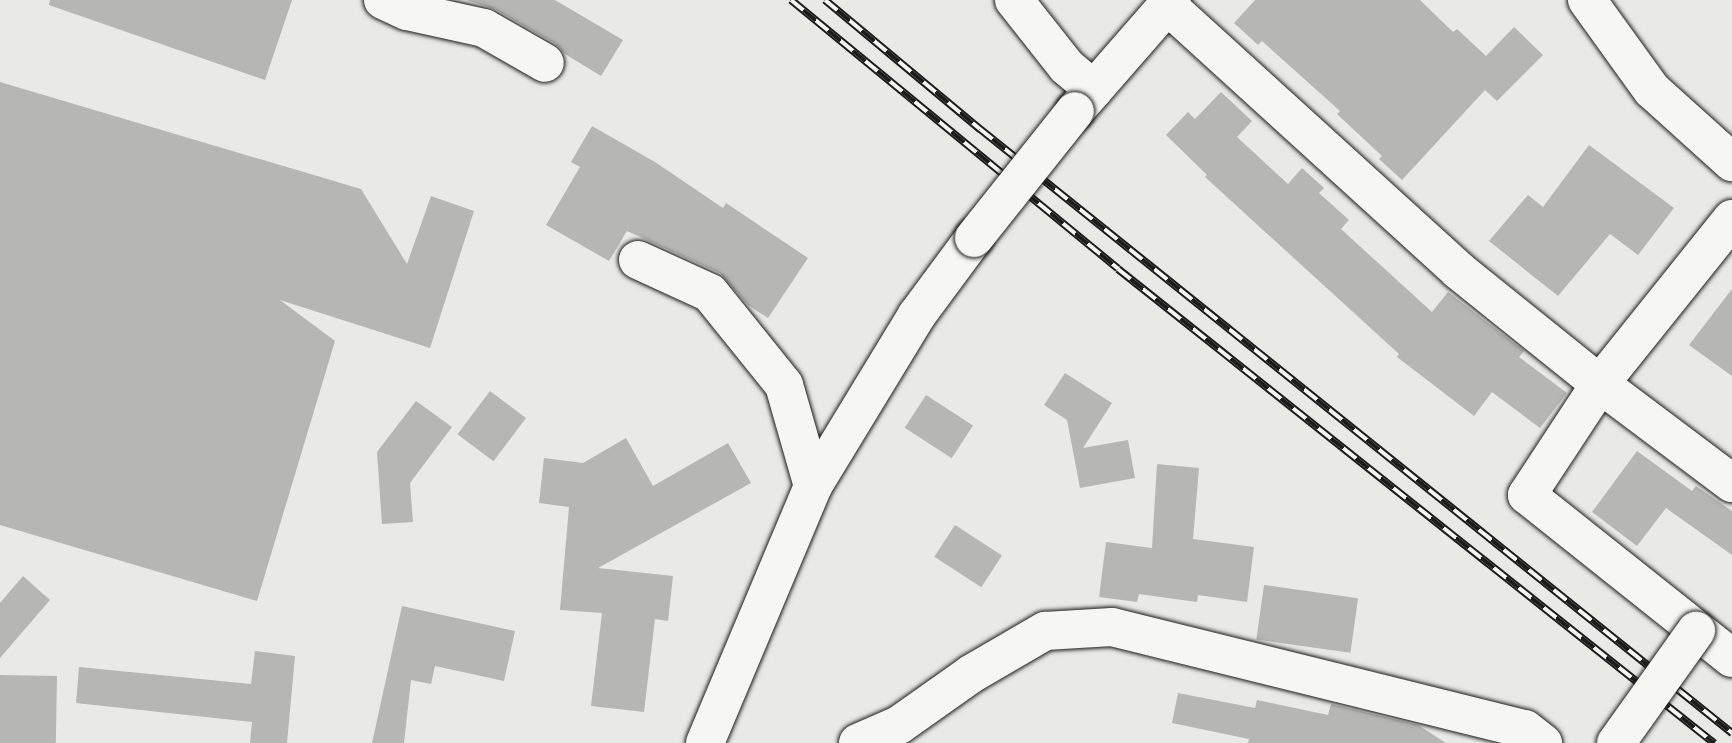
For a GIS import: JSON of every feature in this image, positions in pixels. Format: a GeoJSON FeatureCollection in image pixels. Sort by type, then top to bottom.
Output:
{"type":"FeatureCollection","features":[{"type":"Feature","properties":{"kind":"street"},"geometry":{"type":"LineString","coordinates":[[383,0],[407,10],[484,28],[545,63]]}},
{"type":"Feature","properties":{"kind":"street"},"geometry":{"type":"LineString","coordinates":[[1014,0],[1067,67],[1084,100]]}},
{"type":"Feature","properties":{"kind":"street"},"geometry":{"type":"LineString","coordinates":[[1587,0],[1652,90],[1732,162]]}},
{"type":"Feature","properties":{"kind":"street"},"geometry":{"type":"LineString","coordinates":[[705,743],[813,486],[917,315],[974,238],[1084,100],[1170,2],[1458,270],[1600,384],[1732,483]]}},
{"type":"Feature","properties":{"kind":"street"},"geometry":{"type":"LineString","coordinates":[[1732,219],[1600,384],[1527,495],[1732,658]]}},
{"type":"Feature","properties":{"kind":"street"},"geometry":{"type":"LineString","coordinates":[[638,260],[710,293],[784,385],[813,486]]}},
{"type":"Feature","properties":{"kind":"street"},"geometry":{"type":"LineString","coordinates":[[859,743],[899,725],[971,674],[1045,631],[1112,627],[1525,729],[1543,743]]}},
{"type":"Feature","properties":{"kind":"street"},"geometry":{"type":"LineString","coordinates":[[1616,743],[1696,631]]}},
{"type":"Feature","properties":{"kind":"building"},"geometry":{"type":"Polygon","coordinates":[[[50,0],[292,0],[265,80],[49,5],[50,0]]]}},
{"type":"Feature","properties":{"kind":"building"},"geometry":{"type":"Polygon","coordinates":[[[466,0],[555,0],[623,40],[601,76],[565,54],[556,44],[495,9],[466,0]]]}},
{"type":"Feature","properties":{"kind":"building"},"geometry":{"type":"Polygon","coordinates":[[[1255,0],[1420,0],[1453,32],[1457,29],[1486,56],[1514,27],[1543,55],[1497,101],[1485,90],[1402,180],[1379,159],[1382,156],[1337,114],[1340,111],[1262,41],[1258,45],[1234,23],[1255,0]]]}},
{"type":"Feature","properties":{"kind":"building"},"geometry":{"type":"Polygon","coordinates":[[[0,82],[361,189],[407,264],[431,196],[474,211],[430,348],[280,300],[335,341],[257,601],[0,525],[0,82]]]}},
{"type":"Feature","properties":{"kind":"building"},"geometry":{"type":"Polygon","coordinates":[[[1221,92],[1252,121],[1237,137],[1288,184],[1302,168],[1324,188],[1319,193],[1349,220],[1341,229],[1432,312],[1448,292],[1524,351],[1519,357],[1567,393],[1540,428],[1492,392],[1474,416],[1397,357],[1399,354],[1205,177],[1207,175],[1166,135],[1188,112],[1195,119],[1221,92]]]}},
{"type":"Feature","properties":{"kind":"building"},"geometry":{"type":"Polygon","coordinates":[[[592,126],[655,162],[723,208],[726,203],[808,258],[768,318],[748,305],[720,273],[627,231],[609,261],[546,225],[580,167],[571,162],[592,126]]]}},
{"type":"Feature","properties":{"kind":"building"},"geometry":{"type":"Polygon","coordinates":[[[1589,145],[1674,208],[1638,255],[1610,234],[1558,296],[1489,241],[1528,195],[1543,207],[1589,145]]]}},
{"type":"Feature","properties":{"kind":"building"},"geometry":{"type":"Polygon","coordinates":[[[1732,289],[1732,376],[1689,345],[1732,289]]]}},
{"type":"Feature","properties":{"kind":"building"},"geometry":{"type":"Polygon","coordinates":[[[1065,373],[1112,403],[1083,448],[1128,440],[1135,478],[1080,488],[1067,420],[1044,405],[1065,373]]]}},
{"type":"Feature","properties":{"kind":"building"},"geometry":{"type":"Polygon","coordinates":[[[490,391],[526,418],[493,461],[458,434],[490,391]]]}},
{"type":"Feature","properties":{"kind":"building"},"geometry":{"type":"Polygon","coordinates":[[[926,395],[973,425],[952,458],[905,428],[926,395]]]}},
{"type":"Feature","properties":{"kind":"building"},"geometry":{"type":"Polygon","coordinates":[[[416,401],[452,427],[410,483],[413,522],[382,524],[377,452],[416,401]]]}},
{"type":"Feature","properties":{"kind":"building"},"geometry":{"type":"Polygon","coordinates":[[[626,438],[653,486],[728,443],[751,483],[598,568],[673,576],[668,621],[655,619],[644,712],[591,706],[602,613],[560,610],[569,507],[539,503],[544,458],[583,463],[626,438]]]}},
{"type":"Feature","properties":{"kind":"building"},"geometry":{"type":"Polygon","coordinates":[[[1637,451],[1692,491],[1696,486],[1732,511],[1732,555],[1666,508],[1637,546],[1592,512],[1637,451]]]}},
{"type":"Feature","properties":{"kind":"building"},"geometry":{"type":"Polygon","coordinates":[[[1157,464],[1199,468],[1193,539],[1254,547],[1247,602],[1198,595],[1197,602],[1139,594],[1137,602],[1099,597],[1106,542],[1152,548],[1157,464]]]}},
{"type":"Feature","properties":{"kind":"building"},"geometry":{"type":"Polygon","coordinates":[[[955,525],[1002,555],[981,587],[934,557],[955,525]]]}},
{"type":"Feature","properties":{"kind":"building"},"geometry":{"type":"Polygon","coordinates":[[[23,576],[50,600],[0,658],[0,603],[23,576]]]}},
{"type":"Feature","properties":{"kind":"building"},"geometry":{"type":"Polygon","coordinates":[[[1264,585],[1358,598],[1350,653],[1256,639],[1264,585]]]}},
{"type":"Feature","properties":{"kind":"building"},"geometry":{"type":"Polygon","coordinates":[[[402,606],[515,631],[504,681],[435,666],[431,684],[411,680],[404,743],[372,743],[402,606]]]}},
{"type":"Feature","properties":{"kind":"building"},"geometry":{"type":"Polygon","coordinates":[[[255,651],[295,656],[287,743],[250,743],[252,722],[76,703],[79,667],[251,684],[255,651]]]}},
{"type":"Feature","properties":{"kind":"building"},"geometry":{"type":"Polygon","coordinates":[[[0,675],[57,676],[56,743],[0,743],[0,675]]]}},
{"type":"Feature","properties":{"kind":"building"},"geometry":{"type":"Polygon","coordinates":[[[1178,693],[1255,708],[1257,700],[1328,715],[1331,704],[1418,725],[1446,743],[1248,743],[1249,739],[1172,723],[1178,693]]]}},
{"type":"Feature","properties":{"kind":"railway"},"geometry":{"type":"LineString","coordinates":[[791,0],[1118,269],[1714,743]]}},
{"type":"Feature","properties":{"kind":"railway"},"geometry":{"type":"LineString","coordinates":[[825,0],[980,129],[1732,733]]}}]}
